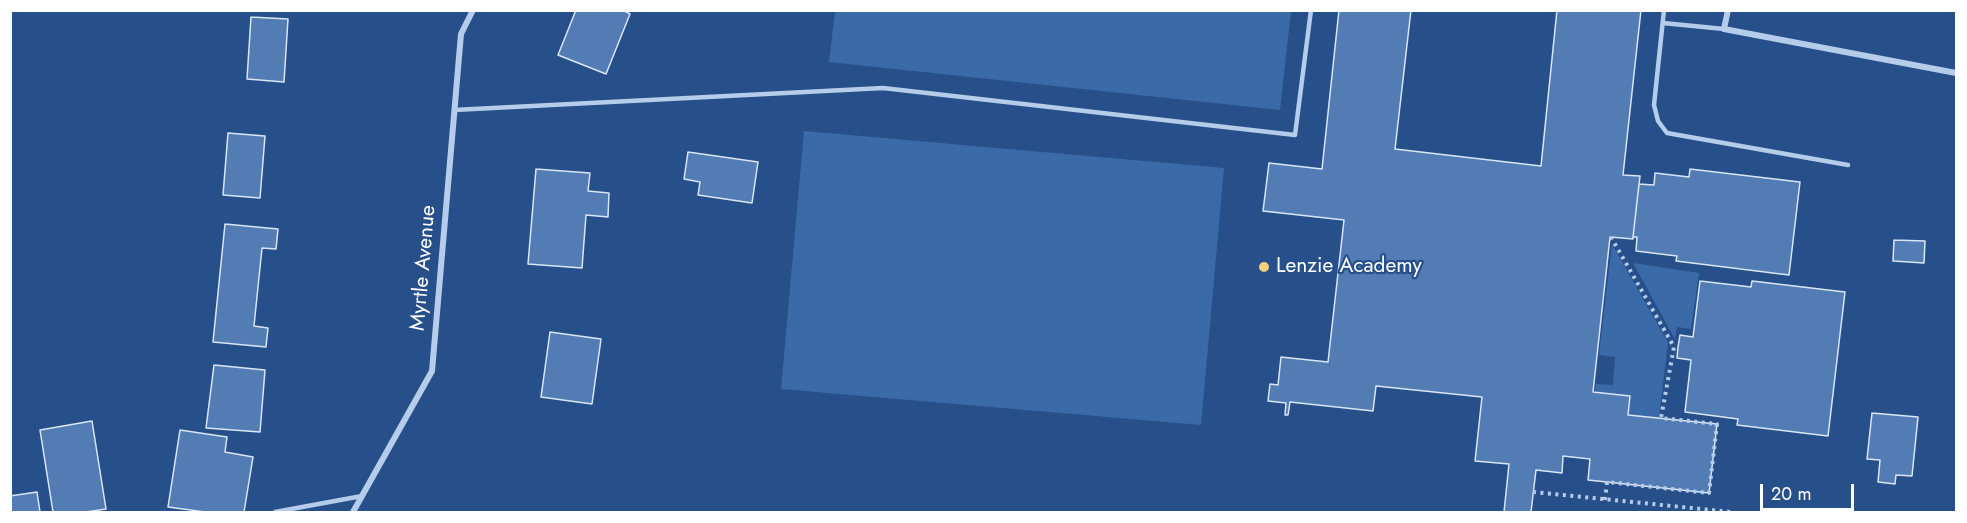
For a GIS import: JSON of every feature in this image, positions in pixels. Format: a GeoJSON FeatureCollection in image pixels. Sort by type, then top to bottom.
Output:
{"type":"FeatureCollection","features":[{"type":"Feature","properties":{"kind":"street","name":"Myrtle Avenue"},"geometry":{"type":"LineString","coordinates":[[353,513],[432,370],[461,34],[473,10]]}},
{"type":"Feature","properties":{"kind":"street"},"geometry":{"type":"LineString","coordinates":[[1728,10],[1724,29],[1956,73]]}},
{"type":"Feature","properties":{"kind":"lane"},"geometry":{"type":"LineString","coordinates":[[454,110],[883,88],[1295,135],[1311,10]]}},
{"type":"Feature","properties":{"kind":"lane"},"geometry":{"type":"LineString","coordinates":[[1664,10],[1654,105],[1658,121],[1667,133],[1848,165]]}},
{"type":"Feature","properties":{"kind":"lane"},"geometry":{"type":"LineString","coordinates":[[1663,23],[1724,29]]}},
{"type":"Feature","properties":{"kind":"lane"},"geometry":{"type":"LineString","coordinates":[[275,513],[362,496]]}},
{"type":"Feature","properties":{"kind":"path"},"geometry":{"type":"LineString","coordinates":[[1605,500],[1607,482],[1709,493],[1716,424],[1661,418],[1676,347],[1611,237]]}},
{"type":"Feature","properties":{"kind":"path"},"geometry":{"type":"LineString","coordinates":[[1533,492],[1731,513]]}},
{"type":"Feature","properties":{"kind":"shaded area"},"geometry":{"type":"Polygon","coordinates":[[[835,11],[1291,11],[1280,110],[829,62],[835,11]]]}},
{"type":"Feature","properties":{"kind":"shaded area"},"geometry":{"type":"Polygon","coordinates":[[[804,131],[1224,168],[1201,425],[781,389],[804,131]]]}},
{"type":"Feature","properties":{"kind":"shaded area"},"geometry":{"type":"Polygon","coordinates":[[[1612,244],[1668,343],[1659,418],[1628,415],[1630,397],[1595,392],[1596,384],[1613,385],[1615,357],[1599,355],[1612,244]]]}},
{"type":"Feature","properties":{"kind":"shaded area"},"geometry":{"type":"Polygon","coordinates":[[[1633,263],[1699,273],[1691,329],[1677,327],[1675,339],[1633,263]]]}},
{"type":"Feature","properties":{"kind":"building"},"geometry":{"type":"Polygon","coordinates":[[[576,10],[623,10],[630,14],[606,74],[558,55],[576,10]]]}},
{"type":"Feature","properties":{"kind":"building"},"geometry":{"type":"Polygon","coordinates":[[[1339,10],[1411,10],[1395,149],[1541,166],[1557,10],[1641,10],[1623,175],[1640,176],[1633,239],[1610,237],[1593,392],[1630,396],[1628,415],[1717,424],[1709,493],[1588,480],[1590,459],[1563,456],[1562,473],[1536,470],[1531,512],[1504,512],[1509,464],[1475,461],[1482,397],[1376,386],[1373,411],[1290,402],[1288,415],[1285,415],[1286,403],[1268,401],[1270,384],[1278,385],[1281,357],[1328,362],[1344,220],[1263,211],[1269,163],[1322,169],[1339,10]]]}},
{"type":"Feature","properties":{"kind":"building"},"geometry":{"type":"Polygon","coordinates":[[[251,17],[288,19],[284,82],[247,79],[251,17]]]}},
{"type":"Feature","properties":{"kind":"building"},"geometry":{"type":"Polygon","coordinates":[[[228,133],[265,136],[260,198],[223,195],[228,133]]]}},
{"type":"Feature","properties":{"kind":"building"},"geometry":{"type":"Polygon","coordinates":[[[688,152],[758,162],[752,203],[698,195],[700,182],[684,179],[688,152]]]}},
{"type":"Feature","properties":{"kind":"building"},"geometry":{"type":"Polygon","coordinates":[[[536,169],[590,173],[588,191],[609,193],[608,217],[586,215],[582,268],[528,264],[536,169]]]}},
{"type":"Feature","properties":{"kind":"building"},"geometry":{"type":"Polygon","coordinates":[[[1690,169],[1800,182],[1789,275],[1676,261],[1677,256],[1636,251],[1637,237],[1633,237],[1639,184],[1654,185],[1655,173],[1689,177],[1690,169]]]}},
{"type":"Feature","properties":{"kind":"building"},"geometry":{"type":"Polygon","coordinates":[[[225,224],[278,229],[276,249],[262,248],[254,326],[268,328],[266,347],[213,342],[225,224]]]}},
{"type":"Feature","properties":{"kind":"building"},"geometry":{"type":"Polygon","coordinates":[[[1894,240],[1925,241],[1924,263],[1893,261],[1894,240]]]}},
{"type":"Feature","properties":{"kind":"building"},"geometry":{"type":"Polygon","coordinates":[[[1700,281],[1751,287],[1752,281],[1845,292],[1828,436],[1737,425],[1738,419],[1685,412],[1691,360],[1677,358],[1678,347],[1680,335],[1693,337],[1700,281]]]}},
{"type":"Feature","properties":{"kind":"building"},"geometry":{"type":"Polygon","coordinates":[[[550,332],[601,339],[592,404],[541,397],[550,332]]]}},
{"type":"Feature","properties":{"kind":"building"},"geometry":{"type":"Polygon","coordinates":[[[214,365],[265,370],[260,432],[206,428],[214,365]]]}},
{"type":"Feature","properties":{"kind":"building"},"geometry":{"type":"Polygon","coordinates":[[[1872,413],[1918,417],[1912,476],[1896,475],[1895,484],[1878,482],[1880,460],[1867,459],[1872,413]]]}},
{"type":"Feature","properties":{"kind":"building"},"geometry":{"type":"Polygon","coordinates":[[[92,421],[106,509],[86,512],[53,512],[40,430],[92,421]]]}},
{"type":"Feature","properties":{"kind":"building"},"geometry":{"type":"Polygon","coordinates":[[[180,430],[227,437],[225,452],[253,457],[244,512],[205,512],[168,507],[180,430]]]}},
{"type":"Feature","properties":{"kind":"building"},"geometry":{"type":"Polygon","coordinates":[[[37,492],[40,512],[10,512],[10,496],[37,492]]]}},
{"type":"Feature","properties":{"kind":"place","name":"Lenzie Academy"},"geometry":{"type":"Point","coordinates":[1264,267]}}]}
